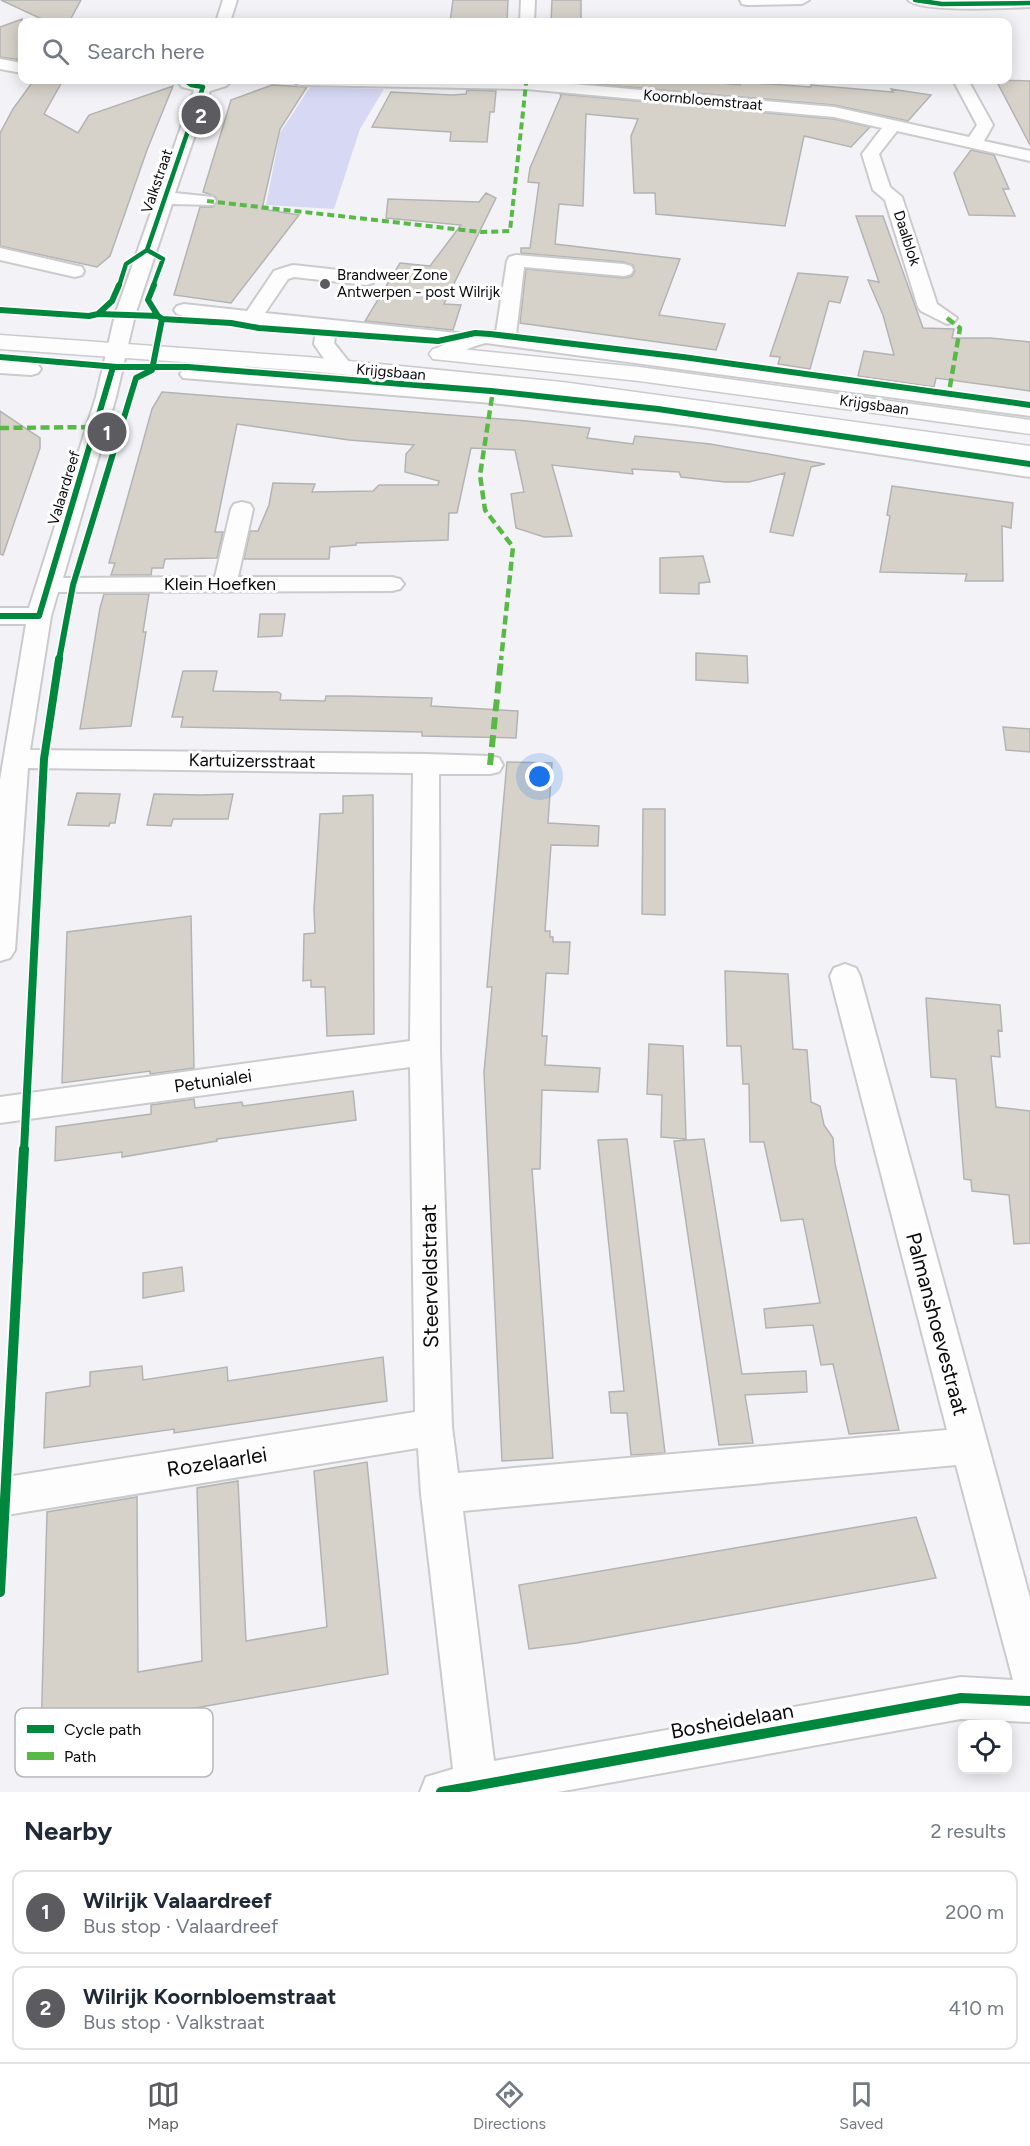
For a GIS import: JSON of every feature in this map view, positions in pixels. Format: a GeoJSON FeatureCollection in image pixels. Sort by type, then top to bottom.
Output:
{"type":"FeatureCollection","features":[{"type":"Feature","properties":{"kind":"main road","name":"Krijgsbaan"},"geometry":{"type":"LineString","coordinates":[[0,320],[120,339],[213,358],[343,367],[657,400],[1030,453]]}},
{"type":"Feature","properties":{"kind":"main road","name":"Krijgsbaan"},"geometry":{"type":"LineString","coordinates":[[0,342],[325,334],[440,354],[639,374],[1030,427]]}},
{"type":"Feature","properties":{"kind":"street"},"geometry":{"type":"LineString","coordinates":[[224,18],[230,0]]}},
{"type":"Feature","properties":{"kind":"street"},"geometry":{"type":"LineString","coordinates":[[527,18],[528,0]]}},
{"type":"Feature","properties":{"kind":"street"},"geometry":{"type":"LineString","coordinates":[[750,17],[746,0],[802,0]]}},
{"type":"Feature","properties":{"kind":"street"},"geometry":{"type":"LineString","coordinates":[[925,7],[1021,2]]}},
{"type":"Feature","properties":{"kind":"street"},"geometry":{"type":"LineString","coordinates":[[0,64],[18,67]]}},
{"type":"Feature","properties":{"kind":"street"},"geometry":{"type":"LineString","coordinates":[[190,84],[203,87],[217,84]]}},
{"type":"Feature","properties":{"kind":"street","name":"Koornbloemstraat"},"geometry":{"type":"LineString","coordinates":[[547,84],[834,112],[1030,156]]}},
{"type":"Feature","properties":{"kind":"street"},"geometry":{"type":"LineString","coordinates":[[963,84],[985,125],[973,144]]}},
{"type":"Feature","properties":{"kind":"street","name":"Valkstraat"},"geometry":{"type":"LineString","coordinates":[[120,339],[203,87]]}},
{"type":"Feature","properties":{"kind":"street","name":"Daalblok"},"geometry":{"type":"LineString","coordinates":[[893,126],[870,154],[882,190],[893,197],[928,307],[947,318]]}},
{"type":"Feature","properties":{"kind":"street"},"geometry":{"type":"LineString","coordinates":[[165,198],[207,201]]}},
{"type":"Feature","properties":{"kind":"street"},"geometry":{"type":"LineString","coordinates":[[0,254],[75,271]]}},
{"type":"Feature","properties":{"kind":"street"},"geometry":{"type":"LineString","coordinates":[[504,340],[516,261],[624,270]]}},
{"type":"Feature","properties":{"kind":"street"},"geometry":{"type":"LineString","coordinates":[[252,317],[282,275],[293,270],[366,279]]}},
{"type":"Feature","properties":{"kind":"street"},"geometry":{"type":"LineString","coordinates":[[184,310],[252,317],[325,334],[467,340],[486,337],[1030,410]]}},
{"type":"Feature","properties":{"kind":"street"},"geometry":{"type":"LineString","coordinates":[[325,334],[343,367]]}},
{"type":"Feature","properties":{"kind":"street","name":"Valaardreef"},"geometry":{"type":"LineString","coordinates":[[0,950],[15,759],[39,616],[106,397],[120,339]]}},
{"type":"Feature","properties":{"kind":"street"},"geometry":{"type":"LineString","coordinates":[[440,354],[467,340]]}},
{"type":"Feature","properties":{"kind":"street"},"geometry":{"type":"LineString","coordinates":[[213,358],[256,379]]}},
{"type":"Feature","properties":{"kind":"street"},"geometry":{"type":"LineString","coordinates":[[0,367],[31,369]]}},
{"type":"Feature","properties":{"kind":"street"},"geometry":{"type":"LineString","coordinates":[[190,374],[492,397],[656,416],[1030,470]]}},
{"type":"Feature","properties":{"kind":"street"},"geometry":{"type":"LineString","coordinates":[[225,584],[242,509]]}},
{"type":"Feature","properties":{"kind":"street","name":"Klein Hoefken"},"geometry":{"type":"LineString","coordinates":[[48,585],[392,584]]}},
{"type":"Feature","properties":{"kind":"street"},"geometry":{"type":"LineString","coordinates":[[0,616],[39,616]]}},
{"type":"Feature","properties":{"kind":"street","name":"Kartuizersstraat"},"geometry":{"type":"LineString","coordinates":[[15,759],[490,765]]}},
{"type":"Feature","properties":{"kind":"street","name":"Steerveldstraat"},"geometry":{"type":"LineString","coordinates":[[426,763],[425,1052],[434,1427],[459,1789]]}},
{"type":"Feature","properties":{"kind":"street","name":"Palmanshoevestraat"},"geometry":{"type":"LineString","coordinates":[[845,976],[1030,1672]]}},
{"type":"Feature","properties":{"kind":"street","name":"Petunialei"},"geometry":{"type":"LineString","coordinates":[[0,1110],[425,1052]]}},
{"type":"Feature","properties":{"kind":"street","name":"Rozelaarlei"},"geometry":{"type":"LineString","coordinates":[[0,1497],[434,1427]]}},
{"type":"Feature","properties":{"kind":"street"},"geometry":{"type":"LineString","coordinates":[[440,1494],[969,1446]]}},
{"type":"Feature","properties":{"kind":"street","name":"Bosheidelaan"},"geometry":{"type":"LineString","coordinates":[[459,1789],[961,1698],[1030,1701]]}},
{"type":"Feature","properties":{"kind":"shaded area"},"geometry":{"type":"Polygon","coordinates":[[[310,87],[384,89],[360,129],[334,209],[266,205],[280,133],[310,87]]]}},
{"type":"Feature","properties":{"kind":"building"},"geometry":{"type":"Polygon","coordinates":[[[1,0],[81,0],[71,18],[39,18],[1,0]]]}},
{"type":"Feature","properties":{"kind":"building"},"geometry":{"type":"Polygon","coordinates":[[[453,0],[508,0],[507,18],[451,18],[453,0]]]}},
{"type":"Feature","properties":{"kind":"building"},"geometry":{"type":"Polygon","coordinates":[[[552,0],[581,0],[581,18],[551,18],[552,0]]]}},
{"type":"Feature","properties":{"kind":"building"},"geometry":{"type":"Polygon","coordinates":[[[18,20],[18,59],[0,57],[0,27],[18,20]]]}},
{"type":"Feature","properties":{"kind":"building"},"geometry":{"type":"Polygon","coordinates":[[[1012,80],[1030,81],[1030,145],[998,84],[1012,84],[1012,80]]]}},
{"type":"Feature","properties":{"kind":"building"},"geometry":{"type":"Polygon","coordinates":[[[31,84],[61,84],[44,114],[78,133],[89,115],[173,86],[147,150],[110,256],[97,267],[0,246],[0,133],[13,109],[31,84]]]}},
{"type":"Feature","properties":{"kind":"building"},"geometry":{"type":"Polygon","coordinates":[[[594,84],[769,84],[811,87],[811,85],[893,92],[891,89],[931,95],[908,121],[834,105],[594,84]]]}},
{"type":"Feature","properties":{"kind":"building"},"geometry":{"type":"Polygon","coordinates":[[[272,85],[307,87],[280,129],[262,209],[299,215],[231,303],[174,295],[200,207],[213,207],[218,201],[215,196],[203,192],[231,100],[272,85]]]}},
{"type":"Feature","properties":{"kind":"building"},"geometry":{"type":"Polygon","coordinates":[[[467,90],[496,91],[494,112],[490,112],[487,142],[450,141],[451,132],[372,127],[391,92],[452,95],[466,94],[467,90]]]}},
{"type":"Feature","properties":{"kind":"building"},"geometry":{"type":"Polygon","coordinates":[[[560,94],[834,119],[870,127],[851,147],[804,136],[785,226],[656,214],[655,193],[634,193],[631,136],[638,119],[586,114],[583,206],[559,204],[555,244],[680,259],[659,315],[725,324],[716,350],[520,323],[526,269],[624,278],[632,276],[635,271],[633,265],[624,262],[521,253],[521,248],[530,248],[539,183],[528,182],[530,168],[560,94]]]}},
{"type":"Feature","properties":{"kind":"building"},"geometry":{"type":"Polygon","coordinates":[[[971,150],[994,155],[1009,189],[1003,189],[1015,216],[969,215],[954,173],[971,150]]]}},
{"type":"Feature","properties":{"kind":"building"},"geometry":{"type":"Polygon","coordinates":[[[486,193],[496,198],[444,304],[461,305],[453,330],[365,321],[400,263],[430,266],[461,225],[386,218],[388,199],[479,202],[486,193]]]}},
{"type":"Feature","properties":{"kind":"building"},"geometry":{"type":"Polygon","coordinates":[[[856,216],[883,216],[923,328],[954,329],[952,338],[990,338],[1030,342],[1030,391],[936,378],[934,387],[858,376],[864,351],[894,355],[883,315],[868,280],[879,282],[856,216]]]}},
{"type":"Feature","properties":{"kind":"building"},"geometry":{"type":"Polygon","coordinates":[[[798,273],[848,277],[840,303],[829,301],[810,369],[778,364],[780,357],[770,356],[798,273]]]}},
{"type":"Feature","properties":{"kind":"building"},"geometry":{"type":"Polygon","coordinates":[[[162,392],[527,421],[590,428],[587,438],[633,444],[635,436],[710,444],[825,464],[811,467],[793,536],[770,532],[785,473],[749,482],[725,482],[681,477],[679,472],[632,469],[633,474],[552,465],[572,536],[544,537],[516,528],[511,494],[524,492],[515,450],[471,448],[457,513],[449,513],[448,540],[356,543],[356,545],[330,547],[329,559],[244,559],[250,531],[258,531],[269,505],[273,483],[315,484],[312,492],[373,491],[379,485],[438,485],[439,481],[405,472],[406,454],[414,445],[349,440],[237,424],[215,532],[223,532],[217,558],[165,559],[163,568],[152,568],[151,575],[111,575],[115,563],[109,563],[152,409],[162,392]]]}},
{"type":"Feature","properties":{"kind":"building"},"geometry":{"type":"Polygon","coordinates":[[[0,411],[40,438],[40,448],[3,555],[0,554],[0,411]]]}},
{"type":"Feature","properties":{"kind":"building"},"geometry":{"type":"Polygon","coordinates":[[[892,486],[1013,503],[1011,528],[1002,526],[1003,581],[965,581],[967,574],[880,572],[890,516],[887,515],[892,486]]]}},
{"type":"Feature","properties":{"kind":"building"},"geometry":{"type":"Polygon","coordinates":[[[703,556],[710,582],[699,583],[699,594],[660,593],[660,558],[703,556]]]}},
{"type":"Feature","properties":{"kind":"building"},"geometry":{"type":"Polygon","coordinates":[[[104,594],[149,594],[143,632],[146,632],[131,726],[80,729],[100,608],[104,594]]]}},
{"type":"Feature","properties":{"kind":"building"},"geometry":{"type":"Polygon","coordinates":[[[260,614],[285,614],[282,636],[258,637],[260,614]]]}},
{"type":"Feature","properties":{"kind":"building"},"geometry":{"type":"Polygon","coordinates":[[[696,653],[747,656],[748,683],[696,680],[696,653]]]}},
{"type":"Feature","properties":{"kind":"building"},"geometry":{"type":"Polygon","coordinates":[[[183,671],[217,671],[213,691],[278,692],[281,694],[280,700],[325,701],[326,696],[432,698],[431,706],[518,711],[516,738],[422,736],[422,732],[181,727],[183,717],[172,717],[183,671]]]}},
{"type":"Feature","properties":{"kind":"building"},"geometry":{"type":"Polygon","coordinates":[[[1003,727],[1030,729],[1030,752],[1006,750],[1003,727]]]}},
{"type":"Feature","properties":{"kind":"building"},"geometry":{"type":"Polygon","coordinates":[[[507,762],[552,763],[548,823],[599,826],[598,846],[551,845],[545,931],[550,931],[553,942],[570,942],[568,974],[546,973],[542,1036],[547,1036],[545,1065],[600,1068],[598,1092],[542,1090],[540,1169],[532,1169],[553,1458],[502,1461],[484,1072],[492,987],[487,987],[507,762]]]}},
{"type":"Feature","properties":{"kind":"building"},"geometry":{"type":"Polygon","coordinates":[[[77,793],[120,794],[115,823],[110,823],[109,826],[68,825],[77,793]]]}},
{"type":"Feature","properties":{"kind":"building"},"geometry":{"type":"Polygon","coordinates":[[[154,794],[233,794],[228,819],[173,819],[171,826],[147,825],[154,794]]]}},
{"type":"Feature","properties":{"kind":"building"},"geometry":{"type":"Polygon","coordinates":[[[373,795],[374,1034],[327,1036],[325,987],[311,987],[311,980],[303,981],[304,934],[315,933],[314,909],[320,814],[343,813],[343,796],[373,795]]]}},
{"type":"Feature","properties":{"kind":"building"},"geometry":{"type":"Polygon","coordinates":[[[643,809],[665,809],[665,915],[642,914],[643,809]]]}},
{"type":"Feature","properties":{"kind":"building"},"geometry":{"type":"Polygon","coordinates":[[[191,916],[194,1068],[150,1074],[150,1071],[62,1083],[67,932],[191,916]]]}},
{"type":"Feature","properties":{"kind":"building"},"geometry":{"type":"Polygon","coordinates":[[[725,971],[788,974],[793,1049],[807,1050],[811,1102],[820,1106],[824,1125],[833,1138],[835,1164],[899,1430],[849,1434],[833,1364],[821,1365],[813,1325],[766,1328],[764,1309],[820,1303],[803,1219],[781,1221],[764,1142],[750,1142],[749,1084],[743,1084],[741,1046],[727,1046],[725,971]]]}},
{"type":"Feature","properties":{"kind":"building"},"geometry":{"type":"Polygon","coordinates":[[[926,998],[1000,1005],[1002,1031],[998,1030],[1000,1057],[991,1056],[996,1107],[1030,1111],[1030,1243],[1014,1244],[1009,1195],[972,1191],[971,1180],[964,1179],[956,1079],[931,1077],[926,998]]]}},
{"type":"Feature","properties":{"kind":"building"},"geometry":{"type":"Polygon","coordinates":[[[649,1044],[683,1046],[686,1139],[661,1137],[662,1095],[647,1094],[649,1044]]]}},
{"type":"Feature","properties":{"kind":"building"},"geometry":{"type":"Polygon","coordinates":[[[353,1091],[356,1120],[217,1139],[217,1141],[122,1157],[122,1152],[55,1161],[56,1127],[151,1114],[151,1105],[194,1099],[195,1108],[242,1102],[243,1106],[353,1091]]]}},
{"type":"Feature","properties":{"kind":"building"},"geometry":{"type":"Polygon","coordinates":[[[627,1139],[665,1453],[631,1455],[627,1413],[611,1413],[609,1392],[624,1391],[598,1140],[627,1139]]]}},
{"type":"Feature","properties":{"kind":"building"},"geometry":{"type":"Polygon","coordinates":[[[704,1139],[742,1374],[806,1371],[807,1392],[745,1395],[753,1443],[719,1445],[674,1141],[704,1139]]]}},
{"type":"Feature","properties":{"kind":"building"},"geometry":{"type":"Polygon","coordinates":[[[182,1267],[184,1291],[143,1298],[143,1273],[182,1267]]]}},
{"type":"Feature","properties":{"kind":"building"},"geometry":{"type":"Polygon","coordinates":[[[383,1357],[387,1401],[174,1433],[174,1429],[44,1448],[46,1393],[90,1386],[90,1372],[142,1366],[143,1380],[227,1367],[228,1381],[383,1357]]]}},
{"type":"Feature","properties":{"kind":"building"},"geometry":{"type":"Polygon","coordinates":[[[367,1462],[388,1674],[195,1708],[42,1708],[47,1512],[137,1497],[138,1672],[202,1661],[197,1488],[238,1481],[246,1641],[327,1627],[314,1471],[367,1462]]]}},
{"type":"Feature","properties":{"kind":"building"},"geometry":{"type":"Polygon","coordinates":[[[916,1517],[936,1578],[577,1643],[529,1649],[519,1585],[916,1517]]]}},
{"type":"Feature","properties":{"kind":"marked path"},"geometry":{"type":"LineString","coordinates":[[207,201],[481,232],[510,231],[526,84]]}},
{"type":"Feature","properties":{"kind":"marked path"},"geometry":{"type":"LineString","coordinates":[[947,318],[960,328],[948,398]]}},
{"type":"Feature","properties":{"kind":"marked path"},"geometry":{"type":"LineString","coordinates":[[490,765],[513,547],[485,510],[480,475],[492,397]]}},
{"type":"Feature","properties":{"kind":"marked path"},"geometry":{"type":"LineString","coordinates":[[0,428],[96,427]]}},
{"type":"Feature","properties":{"kind":"cycle path"},"geometry":{"type":"LineString","coordinates":[[915,0],[942,4],[1030,3]]}},
{"type":"Feature","properties":{"kind":"cycle path"},"geometry":{"type":"LineString","coordinates":[[147,250],[203,87],[190,84]]}},
{"type":"Feature","properties":{"kind":"cycle path"},"geometry":{"type":"LineString","coordinates":[[147,250],[163,259],[148,300],[158,316]]}},
{"type":"Feature","properties":{"kind":"cycle path"},"geometry":{"type":"LineString","coordinates":[[98,314],[114,299],[126,264],[147,250]]}},
{"type":"Feature","properties":{"kind":"cycle path"},"geometry":{"type":"LineString","coordinates":[[0,310],[89,316],[98,314],[158,316],[162,319],[231,323],[259,328],[438,341],[475,333],[490,334],[683,357],[1030,405]]}},
{"type":"Feature","properties":{"kind":"cycle path"},"geometry":{"type":"LineString","coordinates":[[0,1592],[7,1496],[44,759],[52,695],[73,585],[136,378],[152,370],[162,319]]}},
{"type":"Feature","properties":{"kind":"cycle path"},"geometry":{"type":"LineString","coordinates":[[0,357],[94,366],[188,367],[491,391],[658,409],[1030,464]]}},
{"type":"Feature","properties":{"kind":"cycle path"},"geometry":{"type":"LineString","coordinates":[[0,616],[39,616],[113,367]]}},
{"type":"Feature","properties":{"kind":"cycle path"},"geometry":{"type":"LineString","coordinates":[[441,1792],[961,1698],[1030,1701]]}},
{"type":"Feature","properties":{"kind":"place","name":"Wilrijk Koornbloemstraat"},"geometry":{"type":"Point","coordinates":[201,115]}},
{"type":"Feature","properties":{"kind":"place","name":"Brandweer Zone Antwerpen - post Wilrijk"},"geometry":{"type":"Point","coordinates":[325,284]}},
{"type":"Feature","properties":{"kind":"place","name":"Wilrijk Valaardreef"},"geometry":{"type":"Point","coordinates":[107,432]}}]}
